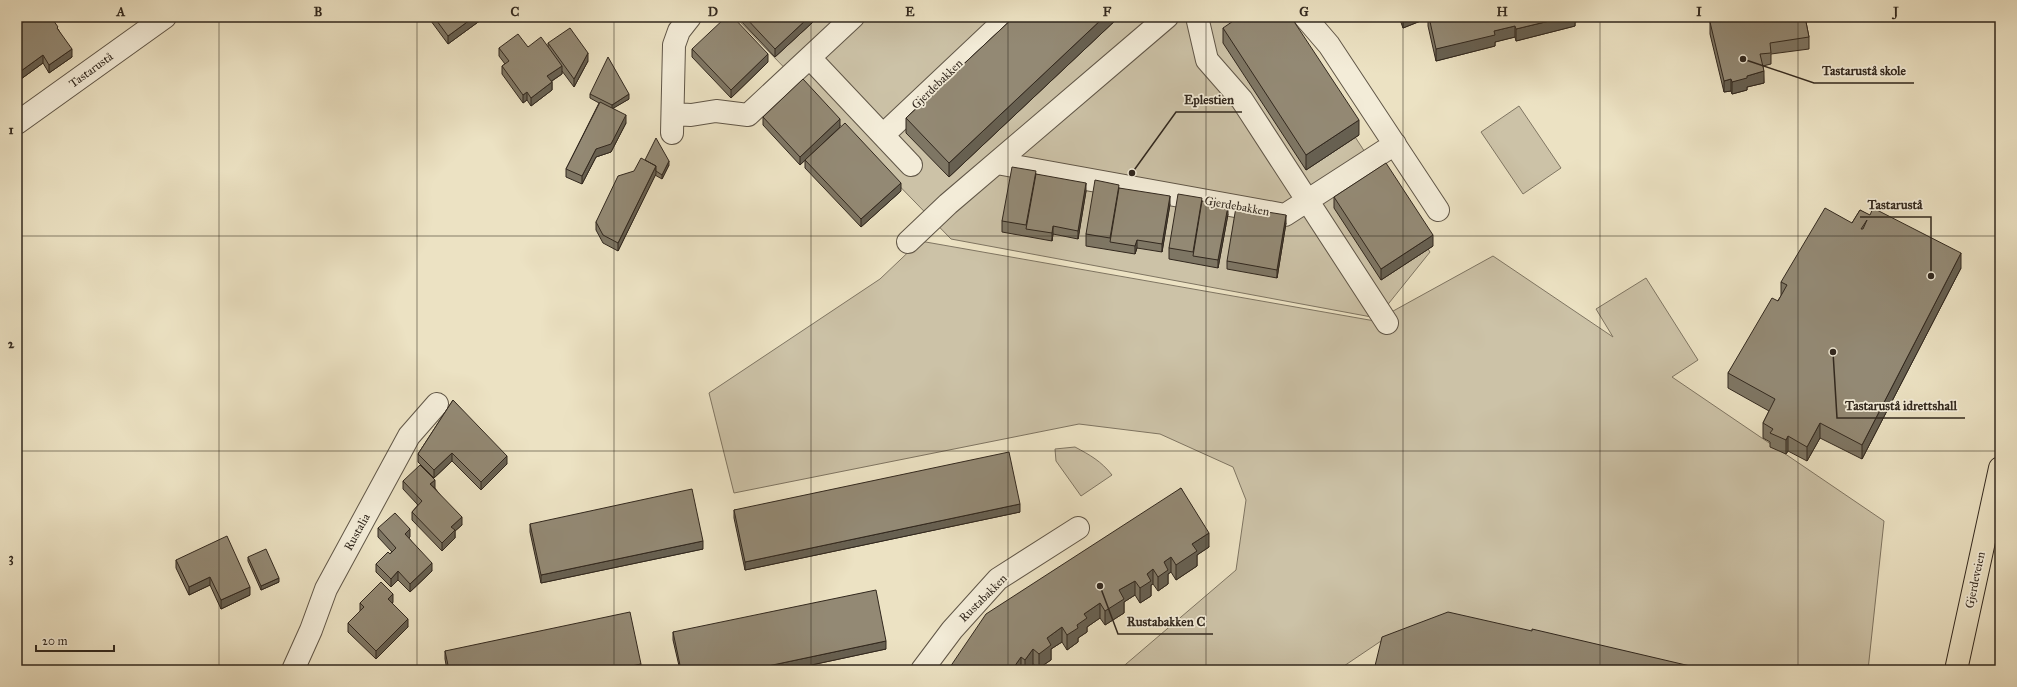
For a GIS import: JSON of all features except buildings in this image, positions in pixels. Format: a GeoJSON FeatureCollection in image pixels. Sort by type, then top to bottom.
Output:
{"type":"FeatureCollection","features":[{"type":"Feature","properties":{"kind":"main road","name":"Gjerdeveien"},"geometry":{"type":"LineString","coordinates":[[1956,670],[2000,468]]}},
{"type":"Feature","properties":{"kind":"street","name":"Tastarustå"},"geometry":{"type":"LineString","coordinates":[[17,123],[165,17]]}},
{"type":"Feature","properties":{"kind":"street"},"geometry":{"type":"LineString","coordinates":[[690,17],[679,31],[674,44],[672,123],[691,115],[716,111],[748,115],[853,17]]}},
{"type":"Feature","properties":{"kind":"street","name":"Gjerdebakken"},"geometry":{"type":"LineString","coordinates":[[883,136],[1008,17]]}},
{"type":"Feature","properties":{"kind":"street"},"geometry":{"type":"LineString","coordinates":[[908,242],[997,163],[1167,17]]}},
{"type":"Feature","properties":{"kind":"street"},"geometry":{"type":"LineString","coordinates":[[1197,17],[1207,60],[1242,100],[1387,323]]}},
{"type":"Feature","properties":{"kind":"street"},"geometry":{"type":"LineString","coordinates":[[1305,17],[1329,45],[1438,210]]}},
{"type":"Feature","properties":{"kind":"street"},"geometry":{"type":"LineString","coordinates":[[810,58],[911,165]]}},
{"type":"Feature","properties":{"kind":"street","name":"Gjerdebakken"},"geometry":{"type":"LineString","coordinates":[[997,163],[1285,215],[1395,144]]}},
{"type":"Feature","properties":{"kind":"street","name":"Rustalia"},"geometry":{"type":"LineString","coordinates":[[293,670],[311,630],[326,589],[409,436],[437,404]]}},
{"type":"Feature","properties":{"kind":"street","name":"Rustabakken"},"geometry":{"type":"LineString","coordinates":[[922,670],[952,630],[998,579],[1078,528]]}},
{"type":"Feature","properties":{"kind":"shaded area"},"geometry":{"type":"Polygon","coordinates":[[[735,17],[1277,17],[1430,252],[1377,318],[951,239],[735,17]]]}},
{"type":"Feature","properties":{"kind":"shaded area"},"geometry":{"type":"Polygon","coordinates":[[[1519,106],[1561,168],[1523,194],[1481,132],[1519,106]]]}},
{"type":"Feature","properties":{"kind":"shaded area"},"geometry":{"type":"Polygon","coordinates":[[[920,241],[1375,321],[1493,256],[1613,337],[1596,309],[1646,278],[1698,360],[1672,377],[1884,521],[1868,670],[1683,670],[1384,639],[1338,670],[1119,670],[1236,570],[1246,500],[1233,467],[1160,434],[1079,424],[734,493],[709,393],[880,279],[920,241]]]}},
{"type":"Feature","properties":{"kind":"shaded area"},"geometry":{"type":"Polygon","coordinates":[[[1075,447],[1095,459],[1112,475],[1081,496],[1056,461],[1055,449],[1075,447]]]}},
{"type":"Feature","properties":{"kind":"place","name":"Tastarustå skole"},"geometry":{"type":"Point","coordinates":[1743,59]}},
{"type":"Feature","properties":{"kind":"place","name":"Eplestien"},"geometry":{"type":"Point","coordinates":[1132,173]}},
{"type":"Feature","properties":{"kind":"place","name":"Tastarustå"},"geometry":{"type":"Point","coordinates":[1931,276]}},
{"type":"Feature","properties":{"kind":"place","name":"Tastarustå idrettshall"},"geometry":{"type":"Point","coordinates":[1833,352]}},
{"type":"Feature","properties":{"kind":"place","name":"Rustabakken C"},"geometry":{"type":"Point","coordinates":[1100,586]}}]}
